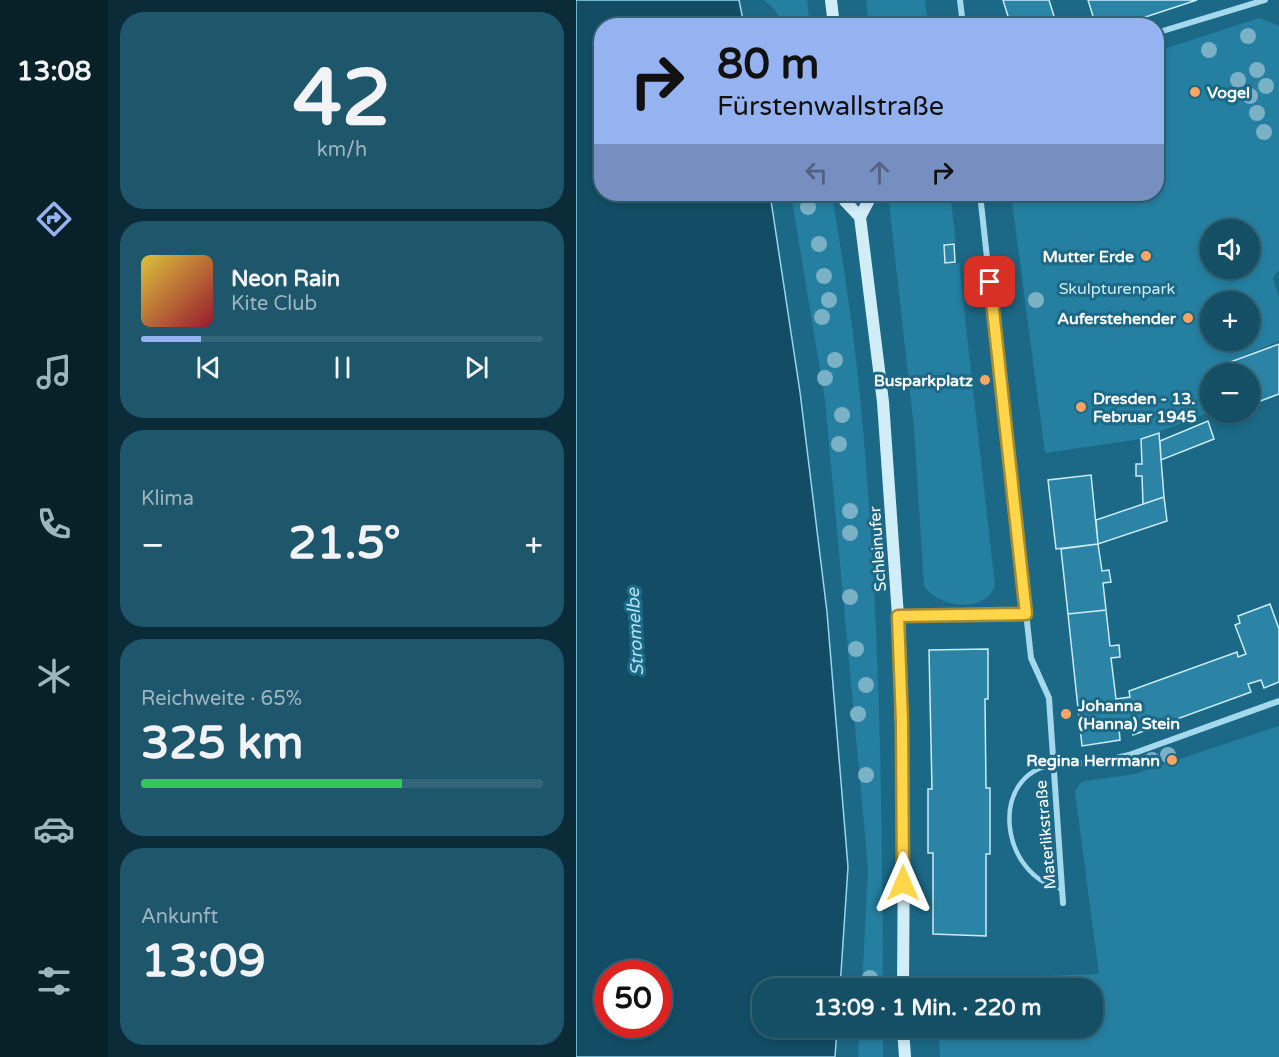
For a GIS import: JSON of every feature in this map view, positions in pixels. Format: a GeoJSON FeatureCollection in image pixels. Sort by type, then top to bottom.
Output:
{"type":"FeatureCollection","features":[{"type":"Feature","properties":{"kind":"main road"},"geometry":{"type":"LineString","coordinates":[[831,0],[833,18]]}},
{"type":"Feature","properties":{"kind":"main road","name":"Schleinufer"},"geometry":{"type":"LineString","coordinates":[[844,201],[860,217],[883,402],[898,616],[903,791],[903,978]]}},
{"type":"Feature","properties":{"kind":"main road"},"geometry":{"type":"LineString","coordinates":[[860,217],[868,201]]}},
{"type":"Feature","properties":{"kind":"main road"},"geometry":{"type":"LineString","coordinates":[[903,1038],[904,1057]]}},
{"type":"Feature","properties":{"kind":"street"},"geometry":{"type":"LineString","coordinates":[[960,0],[962,18]]}},
{"type":"Feature","properties":{"kind":"street"},"geometry":{"type":"LineString","coordinates":[[1164,31],[1265,0]]}},
{"type":"Feature","properties":{"kind":"street","name":"Materlikstraße"},"geometry":{"type":"LineString","coordinates":[[981,201],[1031,658],[1049,698],[1063,903]]}},
{"type":"Feature","properties":{"kind":"street"},"geometry":{"type":"LineString","coordinates":[[898,616],[1026,614]]}},
{"type":"Feature","properties":{"kind":"street"},"geometry":{"type":"LineString","coordinates":[[1052,765],[1091,763],[1129,755],[1279,700]]}},
{"type":"Feature","properties":{"kind":"lane"},"geometry":{"type":"LineString","coordinates":[[1052,765],[1031,772],[1020,784],[1011,806],[1010,829],[1015,851],[1026,868],[1042,882],[1063,890]]}},
{"type":"Feature","properties":{"kind":"green space"},"geometry":{"type":"Polygon","coordinates":[[[764,0],[807,0],[809,18],[780,18],[764,0]]]}},
{"type":"Feature","properties":{"kind":"green space"},"geometry":{"type":"Polygon","coordinates":[[[866,0],[925,0],[927,18],[868,18],[866,0]]]}},
{"type":"Feature","properties":{"kind":"green space","name":"Skulpturenpark"},"geometry":{"type":"Polygon","coordinates":[[[1260,18],[1279,26],[1279,270],[1273,278],[1279,298],[1279,341],[1260,349],[1260,291],[1200,291],[1200,351],[1255,351],[1226,363],[1200,363],[1200,416],[1141,439],[1045,453],[1012,201],[1164,201],[1164,49],[1260,18]]]}},
{"type":"Feature","properties":{"kind":"green space"},"geometry":{"type":"Polygon","coordinates":[[[792,201],[833,201],[855,346],[875,600],[882,833],[883,978],[862,978],[868,868],[825,400],[792,201]]]}},
{"type":"Feature","properties":{"kind":"green space"},"geometry":{"type":"Polygon","coordinates":[[[889,201],[951,201],[956,242],[943,244],[945,264],[959,263],[995,586],[990,595],[982,601],[961,605],[950,603],[940,599],[924,586],[914,428],[889,201]]]}},
{"type":"Feature","properties":{"kind":"green space"},"geometry":{"type":"Polygon","coordinates":[[[1279,726],[1279,1057],[940,1057],[939,1038],[1103,1038],[1103,978],[990,978],[1099,974],[1075,792],[1080,783],[1085,781],[1135,774],[1279,726]]]}},
{"type":"Feature","properties":{"kind":"green space"},"geometry":{"type":"Polygon","coordinates":[[[859,1038],[883,1038],[883,1057],[858,1057],[859,1038]]]}},
{"type":"Feature","properties":{"kind":"water","name":"Stromelbe"},"geometry":{"type":"Polygon","coordinates":[[[576,0],[739,0],[743,18],[594,18],[594,201],[771,201],[800,392],[827,612],[848,867],[841,978],[752,978],[752,1038],[836,1038],[835,1057],[576,1057],[576,0]]]}},
{"type":"Feature","properties":{"kind":"building"},"geometry":{"type":"Polygon","coordinates":[[[1003,0],[1049,0],[1055,18],[1009,18],[1003,0]]]}},
{"type":"Feature","properties":{"kind":"building"},"geometry":{"type":"Polygon","coordinates":[[[1088,0],[1197,0],[1142,18],[1094,18],[1088,0]]]}},
{"type":"Feature","properties":{"kind":"building"},"geometry":{"type":"Polygon","coordinates":[[[954,244],[955,262],[945,263],[944,245],[954,244]]]}},
{"type":"Feature","properties":{"kind":"building"},"geometry":{"type":"Polygon","coordinates":[[[1279,344],[1279,394],[1260,401],[1260,363],[1228,363],[1279,344]]]}},
{"type":"Feature","properties":{"kind":"building"},"geometry":{"type":"Polygon","coordinates":[[[1203,423],[1209,423],[1214,439],[1161,460],[1160,441],[1203,423]]]}},
{"type":"Feature","properties":{"kind":"building"},"geometry":{"type":"Polygon","coordinates":[[[1159,433],[1164,497],[1143,504],[1142,476],[1136,476],[1136,464],[1142,464],[1141,439],[1159,433]]]}},
{"type":"Feature","properties":{"kind":"building"},"geometry":{"type":"Polygon","coordinates":[[[1091,475],[1098,544],[1056,549],[1048,480],[1091,475]]]}},
{"type":"Feature","properties":{"kind":"building"},"geometry":{"type":"Polygon","coordinates":[[[1164,497],[1167,521],[1098,544],[1096,520],[1164,497]]]}},
{"type":"Feature","properties":{"kind":"building"},"geometry":{"type":"Polygon","coordinates":[[[1098,544],[1102,571],[1109,570],[1111,582],[1103,583],[1106,610],[1068,614],[1061,549],[1098,544]]]}},
{"type":"Feature","properties":{"kind":"building"},"geometry":{"type":"Polygon","coordinates":[[[1270,604],[1279,629],[1279,682],[1264,688],[1261,680],[1248,684],[1251,692],[1133,735],[1132,727],[1119,728],[1120,740],[1082,746],[1068,614],[1106,610],[1110,646],[1119,645],[1120,657],[1111,658],[1116,699],[1130,697],[1129,691],[1237,652],[1238,657],[1246,654],[1235,625],[1240,623],[1238,616],[1270,604]]]}},
{"type":"Feature","properties":{"kind":"building"},"geometry":{"type":"Polygon","coordinates":[[[988,649],[988,699],[985,699],[986,788],[990,788],[990,854],[986,854],[986,936],[933,934],[933,853],[928,853],[928,789],[932,789],[929,650],[988,649]]]}},
{"type":"Feature","properties":{"kind":"place","name":"Vogel"},"geometry":{"type":"Point","coordinates":[1195,92]}},
{"type":"Feature","properties":{"kind":"place","name":"Mutter Erde"},"geometry":{"type":"Point","coordinates":[1146,256]}},
{"type":"Feature","properties":{"kind":"place","name":"Auferstehender"},"geometry":{"type":"Point","coordinates":[1188,318]}},
{"type":"Feature","properties":{"kind":"place","name":"Busparkplatz"},"geometry":{"type":"Point","coordinates":[985,380]}},
{"type":"Feature","properties":{"kind":"place","name":"Dresden - 13. Februar 1945"},"geometry":{"type":"Point","coordinates":[1081,407]}},
{"type":"Feature","properties":{"kind":"place","name":"Johanna (Hanna) Stein"},"geometry":{"type":"Point","coordinates":[1066,714]}},
{"type":"Feature","properties":{"kind":"place","name":"Regina Herrmann"},"geometry":{"type":"Point","coordinates":[1172,760]}},
{"type":"Feature","properties":{"kind":"route"},"geometry":{"type":"LineString","coordinates":[[903,883],[902,722],[898,616],[1026,614],[990,282]]}}]}
